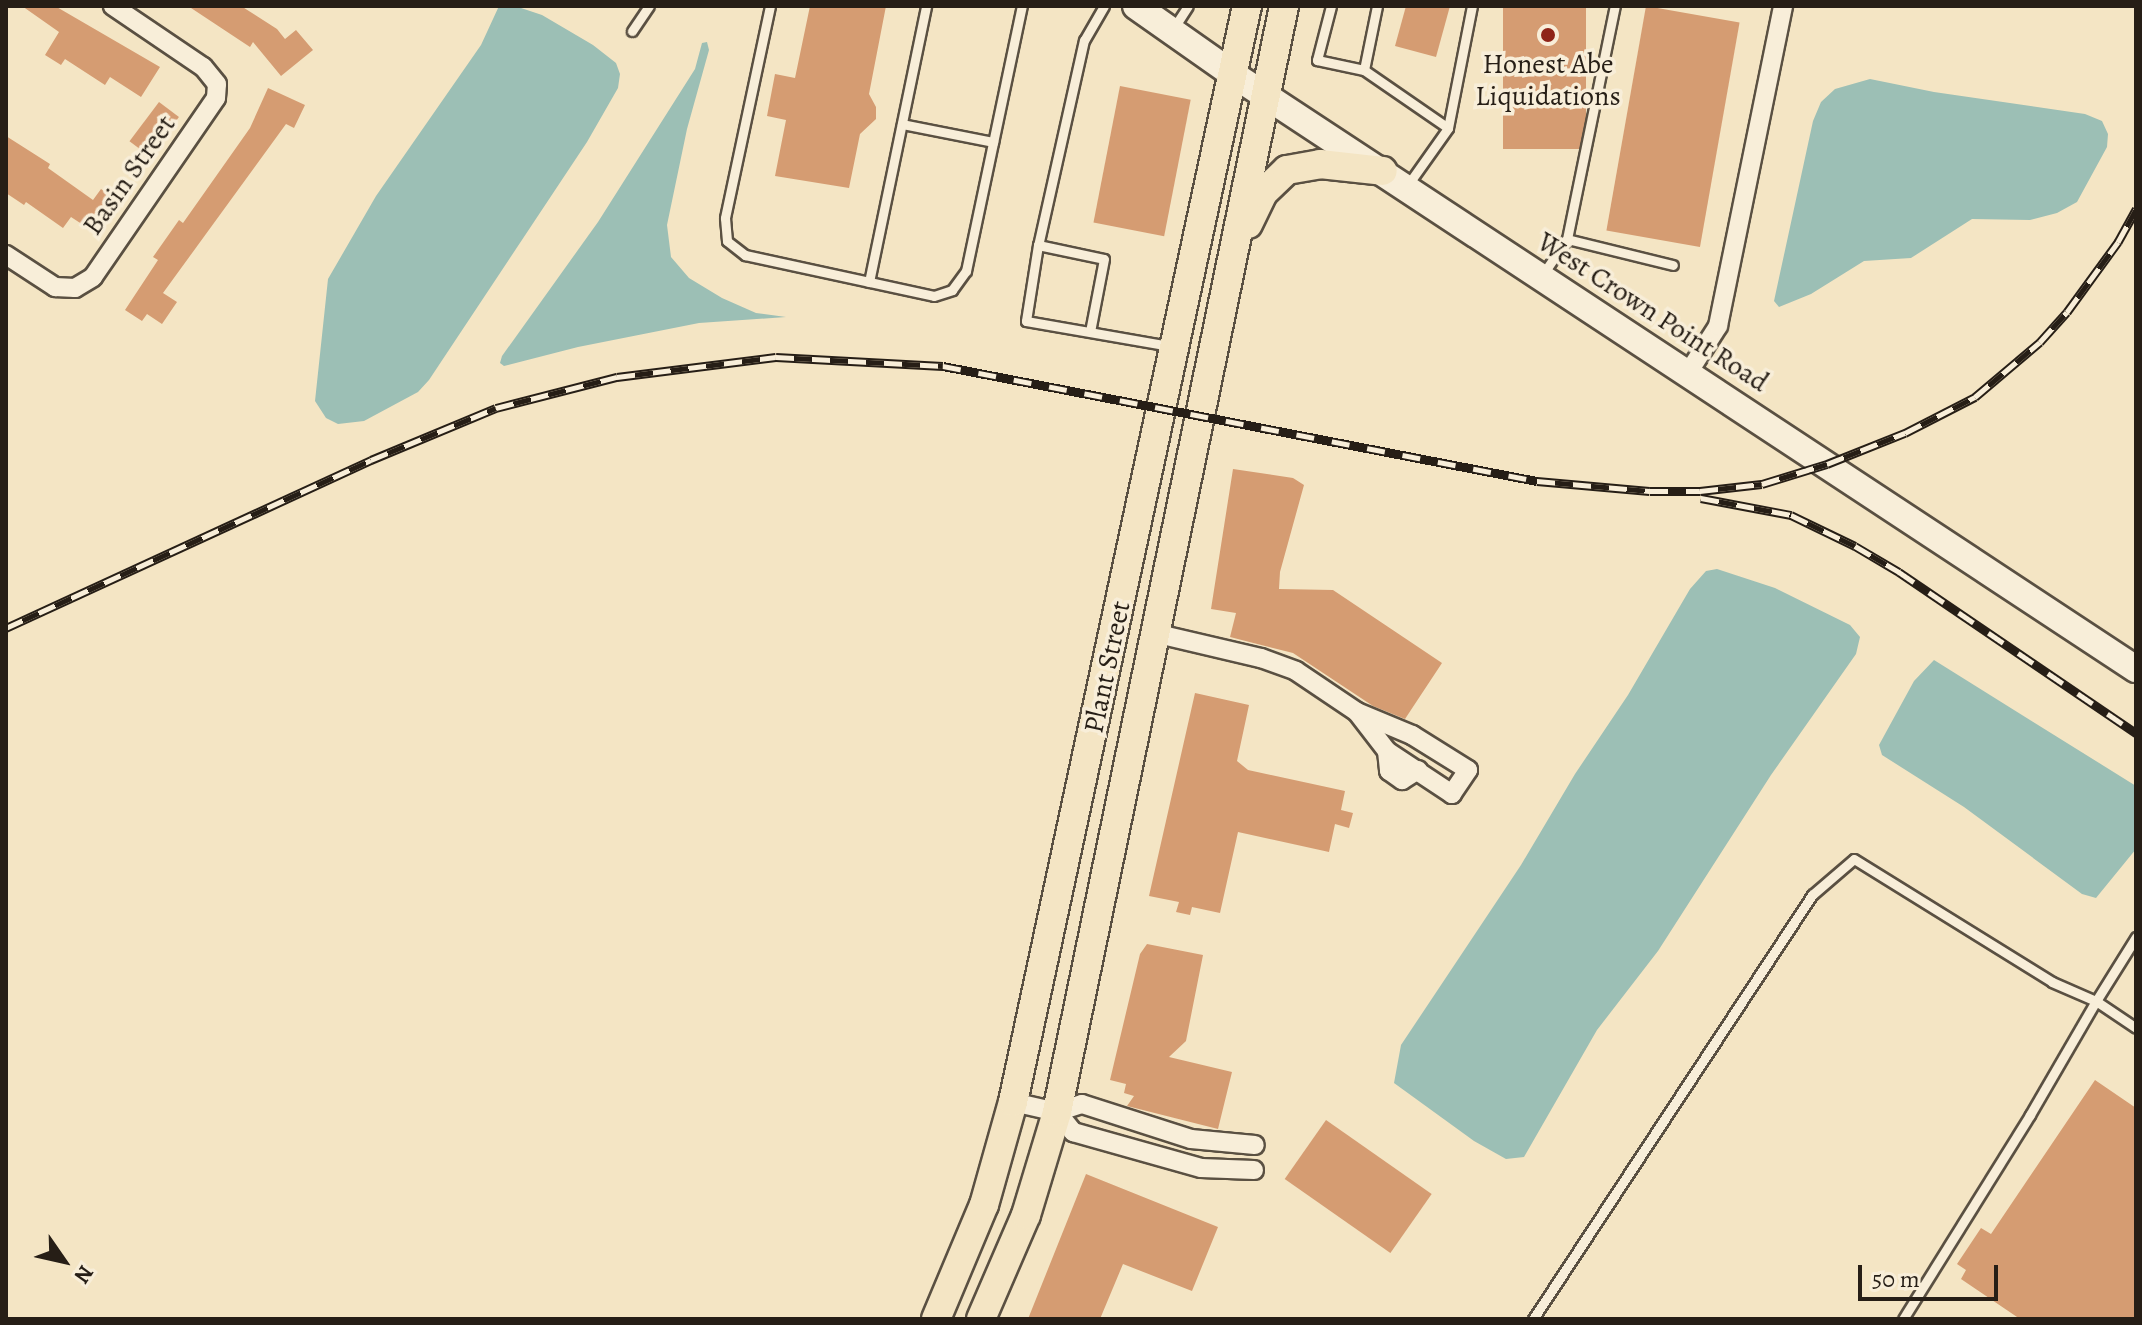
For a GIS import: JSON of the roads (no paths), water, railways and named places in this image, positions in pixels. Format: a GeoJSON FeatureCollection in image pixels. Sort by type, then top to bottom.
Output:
{"type":"FeatureCollection","features":[{"type":"Feature","properties":{"kind":"main road","name":"Plant Street"},"geometry":{"type":"LineString","coordinates":[[936,1319],[984,1205],[1013,1102],[1247,6]]}},
{"type":"Feature","properties":{"kind":"main road","name":"Plant Street"},"geometry":{"type":"LineString","coordinates":[[981,1319],[1026,1215],[1057,1112],[1284,6]]}},
{"type":"Feature","properties":{"kind":"main road"},"geometry":{"type":"LineString","coordinates":[[1228,269],[1263,193],[1287,170],[1320,164],[1383,171]]}},
{"type":"Feature","properties":{"kind":"main road"},"geometry":{"type":"LineString","coordinates":[[1126,579],[1133,617],[1139,627],[1154,633]]}},
{"type":"Feature","properties":{"kind":"main road"},"geometry":{"type":"LineString","coordinates":[[1108,660],[1125,678],[1133,694],[1137,722]]}},
{"type":"Feature","properties":{"kind":"street","name":"Basin Street"},"geometry":{"type":"LineString","coordinates":[[6,255],[55,287],[75,288],[93,277],[216,98],[217,84],[203,67],[113,6]]}},
{"type":"Feature","properties":{"kind":"street","name":"West Crown Point Road"},"geometry":{"type":"LineString","coordinates":[[1136,6],[1234,75],[1407,186],[2136,669]]}},
{"type":"Feature","properties":{"kind":"street"},"geometry":{"type":"LineString","coordinates":[[1688,373],[1718,326],[1783,6]]}},
{"type":"Feature","properties":{"kind":"street"},"geometry":{"type":"LineString","coordinates":[[1154,633],[1261,658],[1296,671],[1357,712],[1412,735],[1468,770],[1452,794],[1387,751],[1357,712]]}},
{"type":"Feature","properties":{"kind":"street"},"geometry":{"type":"LineString","coordinates":[[1013,1102],[1057,1112],[1082,1104],[1175,1134],[1255,1145]]}},
{"type":"Feature","properties":{"kind":"street"},"geometry":{"type":"LineString","coordinates":[[1057,1112],[1073,1132],[1201,1168],[1254,1170]]}},
{"type":"Feature","properties":{"kind":"lane"},"geometry":{"type":"LineString","coordinates":[[632,31],[649,6]]}},
{"type":"Feature","properties":{"kind":"lane"},"geometry":{"type":"LineString","coordinates":[[770,6],[725,218],[727,241],[745,255],[934,296],[952,290],[966,271],[1022,6]]}},
{"type":"Feature","properties":{"kind":"lane"},"geometry":{"type":"LineString","coordinates":[[869,282],[926,6]]}},
{"type":"Feature","properties":{"kind":"lane"},"geometry":{"type":"LineString","coordinates":[[1104,6],[1084,40],[1038,245],[1026,321],[1175,347]]}},
{"type":"Feature","properties":{"kind":"lane"},"geometry":{"type":"LineString","coordinates":[[1171,32],[1188,6]]}},
{"type":"Feature","properties":{"kind":"lane"},"geometry":{"type":"LineString","coordinates":[[1331,6],[1317,60],[1364,70],[1448,128]]}},
{"type":"Feature","properties":{"kind":"lane"},"geometry":{"type":"LineString","coordinates":[[1364,70],[1377,6]]}},
{"type":"Feature","properties":{"kind":"lane"},"geometry":{"type":"LineString","coordinates":[[1407,186],[1448,128],[1472,6]]}},
{"type":"Feature","properties":{"kind":"lane"},"geometry":{"type":"LineString","coordinates":[[1541,277],[1567,239],[1615,6]]}},
{"type":"Feature","properties":{"kind":"lane"},"geometry":{"type":"LineString","coordinates":[[902,124],[993,142]]}},
{"type":"Feature","properties":{"kind":"lane"},"geometry":{"type":"LineString","coordinates":[[1567,239],[1673,265]]}},
{"type":"Feature","properties":{"kind":"lane"},"geometry":{"type":"LineString","coordinates":[[1038,245],[1104,259],[1090,332]]}},
{"type":"Feature","properties":{"kind":"lane"},"geometry":{"type":"LineString","coordinates":[[1418,770],[1430,748]]}},
{"type":"Feature","properties":{"kind":"lane"},"geometry":{"type":"LineString","coordinates":[[1533,1319],[1812,895],[1854,859],[2052,982],[2096,1001],[2136,1028]]}},
{"type":"Feature","properties":{"kind":"lane"},"geometry":{"type":"LineString","coordinates":[[1903,1319],[2136,937]]}},
{"type":"Feature","properties":{"kind":"lane"},"geometry":{"type":"LineString","coordinates":[[1118,1144],[1125,1118]]}},
{"type":"Feature","properties":{"kind":"lane"},"geometry":{"type":"LineString","coordinates":[[1167,1158],[1175,1134]]}},
{"type":"Feature","properties":{"kind":"water"},"geometry":{"type":"Polygon","coordinates":[[[499,6],[515,6],[542,15],[593,45],[616,63],[620,74],[618,88],[587,142],[429,380],[418,392],[364,421],[338,424],[326,418],[315,401],[328,279],[376,196],[481,45],[499,6]]]}},
{"type":"Feature","properties":{"kind":"water"},"geometry":{"type":"Polygon","coordinates":[[[707,42],[709,50],[687,129],[667,225],[671,257],[689,278],[722,298],[756,313],[786,317],[699,323],[578,347],[504,366],[500,363],[502,356],[598,222],[695,69],[702,43],[707,42]]]}},
{"type":"Feature","properties":{"kind":"water"},"geometry":{"type":"Polygon","coordinates":[[[1870,79],[1934,92],[2085,114],[2102,121],[2108,134],[2107,147],[2077,202],[2057,213],[2030,220],[1972,219],[1911,258],[1864,261],[1811,294],[1779,307],[1774,301],[1813,121],[1821,102],[1835,89],[1870,79]]]}},
{"type":"Feature","properties":{"kind":"water"},"geometry":{"type":"Polygon","coordinates":[[[1717,569],[1775,588],[1850,625],[1860,637],[1856,654],[1771,775],[1658,951],[1597,1030],[1524,1157],[1506,1159],[1474,1141],[1394,1083],[1401,1045],[1521,865],[1575,774],[1628,695],[1690,589],[1706,571],[1717,569]]]}},
{"type":"Feature","properties":{"kind":"water"},"geometry":{"type":"Polygon","coordinates":[[[1934,660],[2136,786],[2136,849],[2096,898],[2082,894],[1964,807],[1882,755],[1879,745],[1914,681],[1934,660]]]}},
{"type":"Feature","properties":{"kind":"railway"},"geometry":{"type":"LineString","coordinates":[[6,628],[371,460],[496,408],[617,377],[776,357],[943,366],[1537,481],[1650,491],[1700,491],[1762,484],[1827,464],[1905,433],[1975,397],[2040,342],[2067,312],[2118,242],[2136,209]]}},
{"type":"Feature","properties":{"kind":"railway"},"geometry":{"type":"LineString","coordinates":[[1701,498],[1791,515],[1855,546],[1899,572],[2136,733]]}},
{"type":"Feature","properties":{"kind":"place","name":"Honest Abe Liquidations"},"geometry":{"type":"Point","coordinates":[1548,35]}}]}
